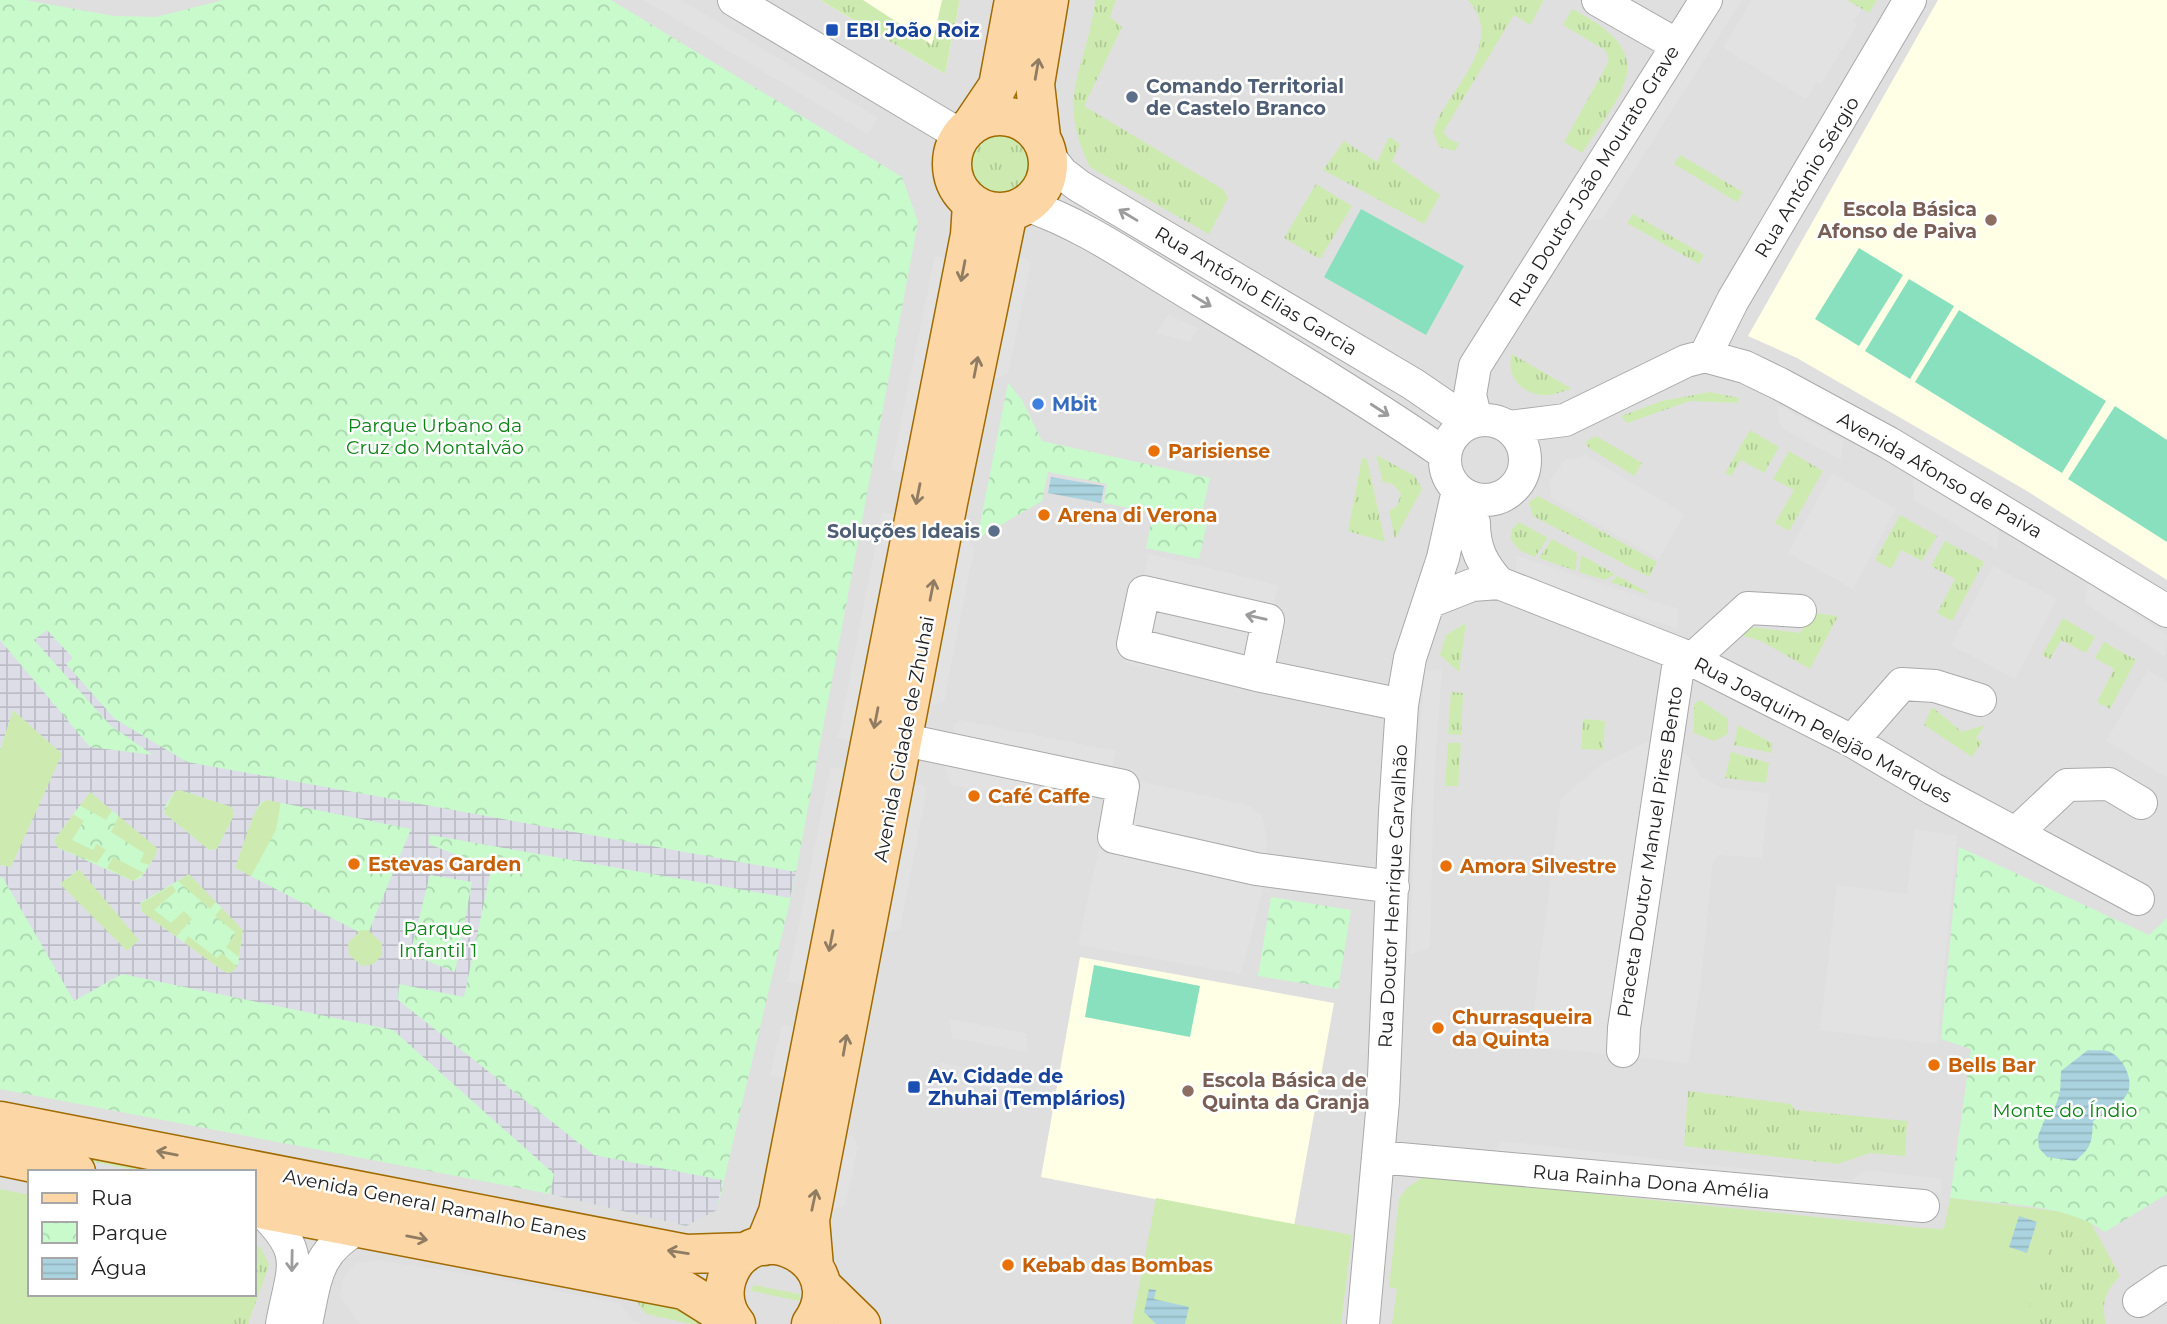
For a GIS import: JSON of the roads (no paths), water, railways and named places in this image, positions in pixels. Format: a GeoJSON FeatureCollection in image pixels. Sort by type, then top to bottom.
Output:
{"type":"FeatureCollection","features":[{"type":"Feature","properties":{"kind":"main road"},"geometry":{"type":"LineString","coordinates":[[1014,0],[998,86],[953,150],[954,180],[972,204],[996,213],[1017,209],[1045,183],[1044,146],[1035,84],[1049,0]]}},
{"type":"Feature","properties":{"kind":"main road"},"geometry":{"type":"LineString","coordinates":[[967,129],[987,117],[1003,115],[1017,118],[1044,146]]}},
{"type":"Feature","properties":{"kind":"main road","name":"Avenida Cidade de Zhuhai"},"geometry":{"type":"LineString","coordinates":[[734,1322],[725,1302],[726,1283],[733,1266],[755,1249],[778,1212],[970,235],[972,204]]}},
{"type":"Feature","properties":{"kind":"main road","name":"Avenida Cidade de Zhuhai"},"geometry":{"type":"LineString","coordinates":[[811,1324],[821,1304],[810,1220],[905,740],[948,503],[1017,209]]}},
{"type":"Feature","properties":{"kind":"main road","name":"Avenida General Ramalho Eanes"},"geometry":{"type":"LineString","coordinates":[[0,1121],[253,1170]]}},
{"type":"Feature","properties":{"kind":"main road"},"geometry":{"type":"LineString","coordinates":[[0,1157],[66,1170]]}},
{"type":"Feature","properties":{"kind":"main road","name":"Avenida General Ramalho Eanes"},"geometry":{"type":"LineString","coordinates":[[256,1171],[686,1254],[792,1249],[818,1276]]}},
{"type":"Feature","properties":{"kind":"main road","name":"Avenida General Ramalho Eanes"},"geometry":{"type":"LineString","coordinates":[[257,1208],[684,1290],[734,1322]]}},
{"type":"Feature","properties":{"kind":"main road"},"geometry":{"type":"LineString","coordinates":[[818,1276],[860,1324]]}},
{"type":"Feature","properties":{"kind":"street"},"geometry":{"type":"LineString","coordinates":[[734,0],[967,129]]}},
{"type":"Feature","properties":{"kind":"street"},"geometry":{"type":"LineString","coordinates":[[1598,0],[1676,45]]}},
{"type":"Feature","properties":{"kind":"street","name":"Rua Doutor João Mourato Grave"},"geometry":{"type":"LineString","coordinates":[[1489,424],[1470,395],[1479,359],[1706,0]]}},
{"type":"Feature","properties":{"kind":"street","name":"Rua António Sérgio"},"geometry":{"type":"LineString","coordinates":[[1705,356],[1733,300],[1910,0]]}},
{"type":"Feature","properties":{"kind":"street","name":"Rua António Elias Garcia"},"geometry":{"type":"LineString","coordinates":[[1044,146],[1062,173],[1079,186],[1418,388],[1489,424]]}},
{"type":"Feature","properties":{"kind":"street","name":"Rua António Elias Garcia"},"geometry":{"type":"LineString","coordinates":[[1017,209],[1057,216],[1322,373],[1445,454]]}},
{"type":"Feature","properties":{"kind":"street"},"geometry":{"type":"LineString","coordinates":[[1499,583],[1484,567],[1474,543],[1484,511],[1481,500],[1458,490],[1446,467],[1445,454],[1450,441],[1489,424],[1565,420],[1686,360],[1705,356]]}},
{"type":"Feature","properties":{"kind":"street","name":"Avenida Afonso de Paiva"},"geometry":{"type":"LineString","coordinates":[[1705,356],[1745,367],[1889,443],[2167,611]]}},
{"type":"Feature","properties":{"kind":"street"},"geometry":{"type":"LineString","coordinates":[[1418,388],[1449,380],[1479,359]]}},
{"type":"Feature","properties":{"kind":"street"},"geometry":{"type":"LineString","coordinates":[[1443,558],[1484,511],[1516,486],[1524,469],[1565,420]]}},
{"type":"Feature","properties":{"kind":"street"},"geometry":{"type":"LineString","coordinates":[[1489,424],[1524,450],[1524,469]]}},
{"type":"Feature","properties":{"kind":"street","name":"Rua Doutor Henrique Carvalhão"},"geometry":{"type":"LineString","coordinates":[[1363,1324],[1378,1157],[1402,705],[1410,659],[1443,558],[1458,490]]}},
{"type":"Feature","properties":{"kind":"street","name":"Rua Joaquim Pelejão Marques"},"geometry":{"type":"LineString","coordinates":[[1429,602],[1472,585],[1499,583],[1686,657],[1852,741],[2138,899]]}},
{"type":"Feature","properties":{"kind":"street"},"geometry":{"type":"LineString","coordinates":[[1686,657],[1748,608],[1800,611]]}},
{"type":"Feature","properties":{"kind":"street","name":"Praceta Doutor Manuel Pires Bento"},"geometry":{"type":"LineString","coordinates":[[1623,1051],[1624,1028],[1686,657]]}},
{"type":"Feature","properties":{"kind":"street"},"geometry":{"type":"LineString","coordinates":[[1257,675],[1402,705]]}},
{"type":"Feature","properties":{"kind":"street"},"geometry":{"type":"LineString","coordinates":[[1852,741],[1902,684],[1935,686],[1980,701]]}},
{"type":"Feature","properties":{"kind":"street"},"geometry":{"type":"LineString","coordinates":[[905,740],[1123,786],[1114,837],[1256,869],[1393,887]]}},
{"type":"Feature","properties":{"kind":"street"},"geometry":{"type":"LineString","coordinates":[[2015,833],[2067,785],[2109,784],[2141,803]]}},
{"type":"Feature","properties":{"kind":"street","name":"Rua Rainha Dona Amélia"},"geometry":{"type":"LineString","coordinates":[[1378,1157],[1923,1206]]}},
{"type":"Feature","properties":{"kind":"street"},"geometry":{"type":"LineString","coordinates":[[257,1208],[282,1231],[293,1252],[282,1324]]}},
{"type":"Feature","properties":{"kind":"street"},"geometry":{"type":"LineString","coordinates":[[306,1324],[319,1264],[339,1239],[360,1227]]}},
{"type":"Feature","properties":{"kind":"street"},"geometry":{"type":"LineString","coordinates":[[2139,1301],[2167,1282]]}},
{"type":"Feature","properties":{"kind":"water"},"geometry":{"type":"Polygon","coordinates":[[[1051,477],[1104,486],[1101,503],[1048,493],[1051,477]]]}},
{"type":"Feature","properties":{"kind":"water"},"geometry":{"type":"Polygon","coordinates":[[[2088,1050],[2108,1051],[2119,1059],[2129,1076],[2127,1094],[2117,1106],[2093,1121],[2090,1144],[2075,1161],[2047,1157],[2039,1148],[2038,1136],[2060,1093],[2061,1071],[2088,1050]]]}},
{"type":"Feature","properties":{"kind":"water"},"geometry":{"type":"Polygon","coordinates":[[[2019,1216],[2037,1222],[2027,1253],[2009,1247],[2019,1216]]]}},
{"type":"Feature","properties":{"kind":"water"},"geometry":{"type":"Polygon","coordinates":[[[1149,1289],[1156,1290],[1154,1299],[1189,1307],[1185,1324],[1156,1324],[1144,1312],[1149,1289]]]}},
{"type":"Feature","properties":{"kind":"place","name":"EBI João Roiz"},"geometry":{"type":"Point","coordinates":[832,30]}},
{"type":"Feature","properties":{"kind":"place","name":"Comando Territorial de Castelo Branco"},"geometry":{"type":"Point","coordinates":[1132,97]}},
{"type":"Feature","properties":{"kind":"place","name":"Escola Básica Afonso de Paiva"},"geometry":{"type":"Point","coordinates":[1991,220]}},
{"type":"Feature","properties":{"kind":"place","name":"Mbit"},"geometry":{"type":"Point","coordinates":[1038,404]}},
{"type":"Feature","properties":{"kind":"place","name":"Parisiense"},"geometry":{"type":"Point","coordinates":[1154,451]}},
{"type":"Feature","properties":{"kind":"place","name":"Arena di Verona"},"geometry":{"type":"Point","coordinates":[1044,515]}},
{"type":"Feature","properties":{"kind":"place","name":"Soluções Ideais"},"geometry":{"type":"Point","coordinates":[994,531]}},
{"type":"Feature","properties":{"kind":"place","name":"Café Caffe"},"geometry":{"type":"Point","coordinates":[974,796]}},
{"type":"Feature","properties":{"kind":"place","name":"Estevas Garden"},"geometry":{"type":"Point","coordinates":[354,864]}},
{"type":"Feature","properties":{"kind":"place","name":"Amora Silvestre"},"geometry":{"type":"Point","coordinates":[1446,866]}},
{"type":"Feature","properties":{"kind":"place","name":"Churrasqueira da Quinta"},"geometry":{"type":"Point","coordinates":[1438,1028]}},
{"type":"Feature","properties":{"kind":"place","name":"Bells Bar"},"geometry":{"type":"Point","coordinates":[1934,1065]}},
{"type":"Feature","properties":{"kind":"place","name":"Av. Cidade de Zhuhai (Templários)"},"geometry":{"type":"Point","coordinates":[914,1087]}},
{"type":"Feature","properties":{"kind":"place","name":"Escola Básica de Quinta da Granja"},"geometry":{"type":"Point","coordinates":[1188,1091]}},
{"type":"Feature","properties":{"kind":"place","name":"Kebab das Bombas"},"geometry":{"type":"Point","coordinates":[1008,1265]}},
{"type":"Feature","properties":{"kind":"park label","name":"Parque Urbano da Cruz do Montalvão"},"geometry":{"type":"Point","coordinates":[435,436]}},
{"type":"Feature","properties":{"kind":"park label","name":"Parque Infantil 1"},"geometry":{"type":"Point","coordinates":[438,939]}},
{"type":"Feature","properties":{"kind":"park label","name":"Monte do Índio"},"geometry":{"type":"Point","coordinates":[2065,1110]}}]}
